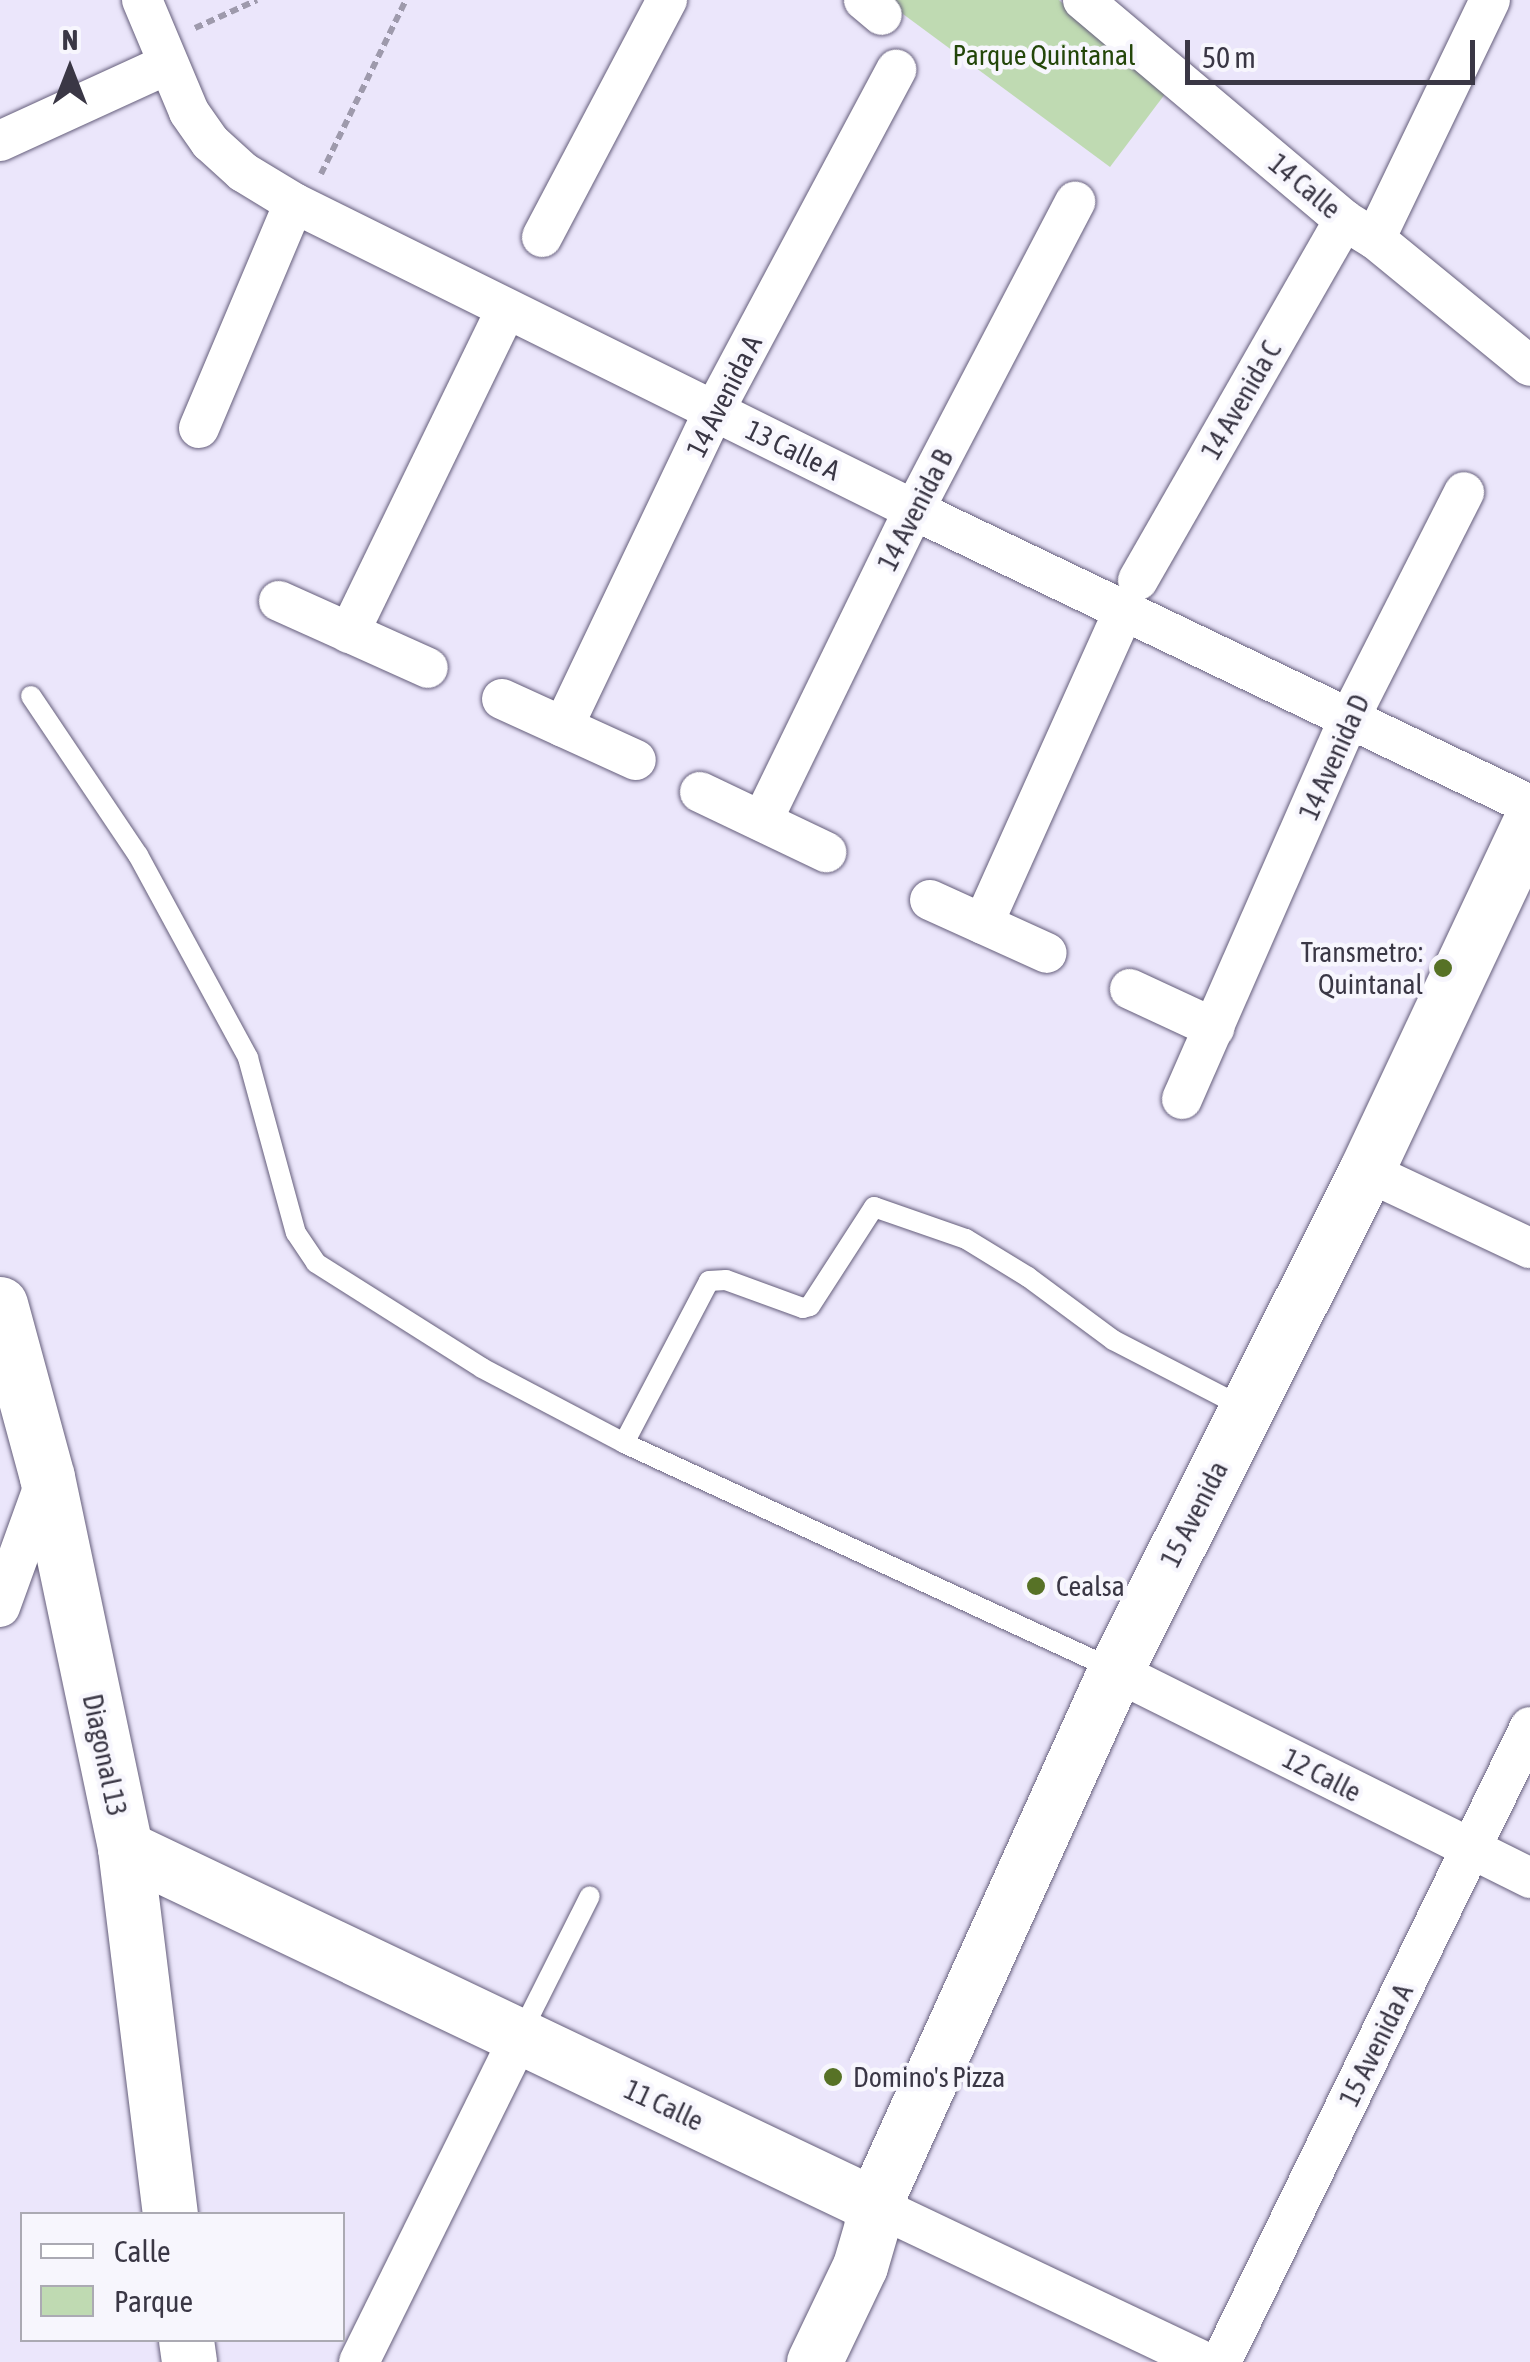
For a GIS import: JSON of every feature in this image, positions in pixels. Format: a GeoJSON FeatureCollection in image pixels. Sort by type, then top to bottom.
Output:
{"type":"FeatureCollection","features":[{"type":"Feature","properties":{"kind":"main road","name":"15 Avenida"},"geometry":{"type":"LineString","coordinates":[[814,2362],[860,2266],[873,2208],[1115,1671],[1366,1171],[1530,824]]}},
{"type":"Feature","properties":{"kind":"main road","name":"Diagonal 13"},"geometry":{"type":"LineString","coordinates":[[0,1304],[47,1477],[124,1848],[170,2212]]}},
{"type":"Feature","properties":{"kind":"main road","name":"11 Calle"},"geometry":{"type":"LineString","coordinates":[[124,1848],[873,2208]]}},
{"type":"Feature","properties":{"kind":"main road","name":"15 Avenida"},"geometry":{"type":"LineString","coordinates":[[783,2362],[834,2255],[858,2221],[873,2208]]}},
{"type":"Feature","properties":{"kind":"street","name":"13 Calle A"},"geometry":{"type":"LineString","coordinates":[[142,0],[189,112],[210,142],[243,172],[300,206],[914,510],[1131,595],[1350,717],[1530,805]]}},
{"type":"Feature","properties":{"kind":"street"},"geometry":{"type":"LineString","coordinates":[[542,237],[667,0]]}},
{"type":"Feature","properties":{"kind":"street"},"geometry":{"type":"LineString","coordinates":[[1360,230],[1490,0]]}},
{"type":"Feature","properties":{"kind":"street","name":"14 Calle"},"geometry":{"type":"LineString","coordinates":[[1099,5],[1360,230],[1530,366]]}},
{"type":"Feature","properties":{"kind":"street"},"geometry":{"type":"LineString","coordinates":[[0,141],[164,54]]}},
{"type":"Feature","properties":{"kind":"street","name":"14 Avenida A"},"geometry":{"type":"LineString","coordinates":[[563,727],[714,411],[896,70]]}},
{"type":"Feature","properties":{"kind":"street","name":"14 Avenida B"},"geometry":{"type":"LineString","coordinates":[[762,821],[914,510],[1075,202]]}},
{"type":"Feature","properties":{"kind":"street"},"geometry":{"type":"LineString","coordinates":[[198,428],[300,206]]}},
{"type":"Feature","properties":{"kind":"street","name":"14 Avenida C"},"geometry":{"type":"LineString","coordinates":[[983,924],[1131,595],[1360,230]]}},
{"type":"Feature","properties":{"kind":"street"},"geometry":{"type":"LineString","coordinates":[[348,632],[506,309]]}},
{"type":"Feature","properties":{"kind":"street","name":"14 Avenida D"},"geometry":{"type":"LineString","coordinates":[[1182,1099],[1350,717],[1464,492]]}},
{"type":"Feature","properties":{"kind":"street"},"geometry":{"type":"LineString","coordinates":[[279,601],[428,668]]}},
{"type":"Feature","properties":{"kind":"street"},"geometry":{"type":"LineString","coordinates":[[502,699],[636,760]]}},
{"type":"Feature","properties":{"kind":"street"},"geometry":{"type":"LineString","coordinates":[[700,792],[826,852]]}},
{"type":"Feature","properties":{"kind":"street"},"geometry":{"type":"LineString","coordinates":[[930,900],[1047,953]]}},
{"type":"Feature","properties":{"kind":"street"},"geometry":{"type":"LineString","coordinates":[[1130,989],[1214,1028]]}},
{"type":"Feature","properties":{"kind":"street"},"geometry":{"type":"LineString","coordinates":[[1366,1171],[1530,1248]]}},
{"type":"Feature","properties":{"kind":"street"},"geometry":{"type":"LineString","coordinates":[[0,1607],[47,1477]]}},
{"type":"Feature","properties":{"kind":"street","name":"12 Calle"},"geometry":{"type":"LineString","coordinates":[[1115,1671],[1530,1878]]}},
{"type":"Feature","properties":{"kind":"street","name":"15 Avenida A"},"geometry":{"type":"LineString","coordinates":[[1221,2362],[1530,1728]]}},
{"type":"Feature","properties":{"kind":"street"},"geometry":{"type":"LineString","coordinates":[[359,2362],[520,2036]]}},
{"type":"Feature","properties":{"kind":"street","name":"11 Calle"},"geometry":{"type":"LineString","coordinates":[[873,2208],[1204,2362]]}},
{"type":"Feature","properties":{"kind":"lane"},"geometry":{"type":"LineString","coordinates":[[30,696],[138,855],[248,1058],[296,1234],[316,1264],[482,1368],[624,1443],[1115,1671]]}},
{"type":"Feature","properties":{"kind":"lane"},"geometry":{"type":"LineString","coordinates":[[624,1443],[709,1281],[726,1280],[803,1308],[810,1306],[874,1206],[966,1238],[1113,1340],[1246,1408]]}},
{"type":"Feature","properties":{"kind":"lane"},"geometry":{"type":"LineString","coordinates":[[520,2036],[590,1896]]}},
{"type":"Feature","properties":{"kind":"path"},"geometry":{"type":"LineString","coordinates":[[164,54],[258,0]]}},
{"type":"Feature","properties":{"kind":"path"},"geometry":{"type":"LineString","coordinates":[[300,206],[406,0]]}},
{"type":"Feature","properties":{"kind":"green space","name":"Parque Quintanal"},"geometry":{"type":"Polygon","coordinates":[[[884,0],[1059,0],[1165,94],[1110,167],[884,0]]]}},
{"type":"Feature","properties":{"kind":"place","name":"Transmetro: Quintanal"},"geometry":{"type":"Point","coordinates":[1443,968]}},
{"type":"Feature","properties":{"kind":"place","name":"Cealsa"},"geometry":{"type":"Point","coordinates":[1036,1586]}},
{"type":"Feature","properties":{"kind":"place","name":"Domino's Pizza"},"geometry":{"type":"Point","coordinates":[833,2077]}}]}
